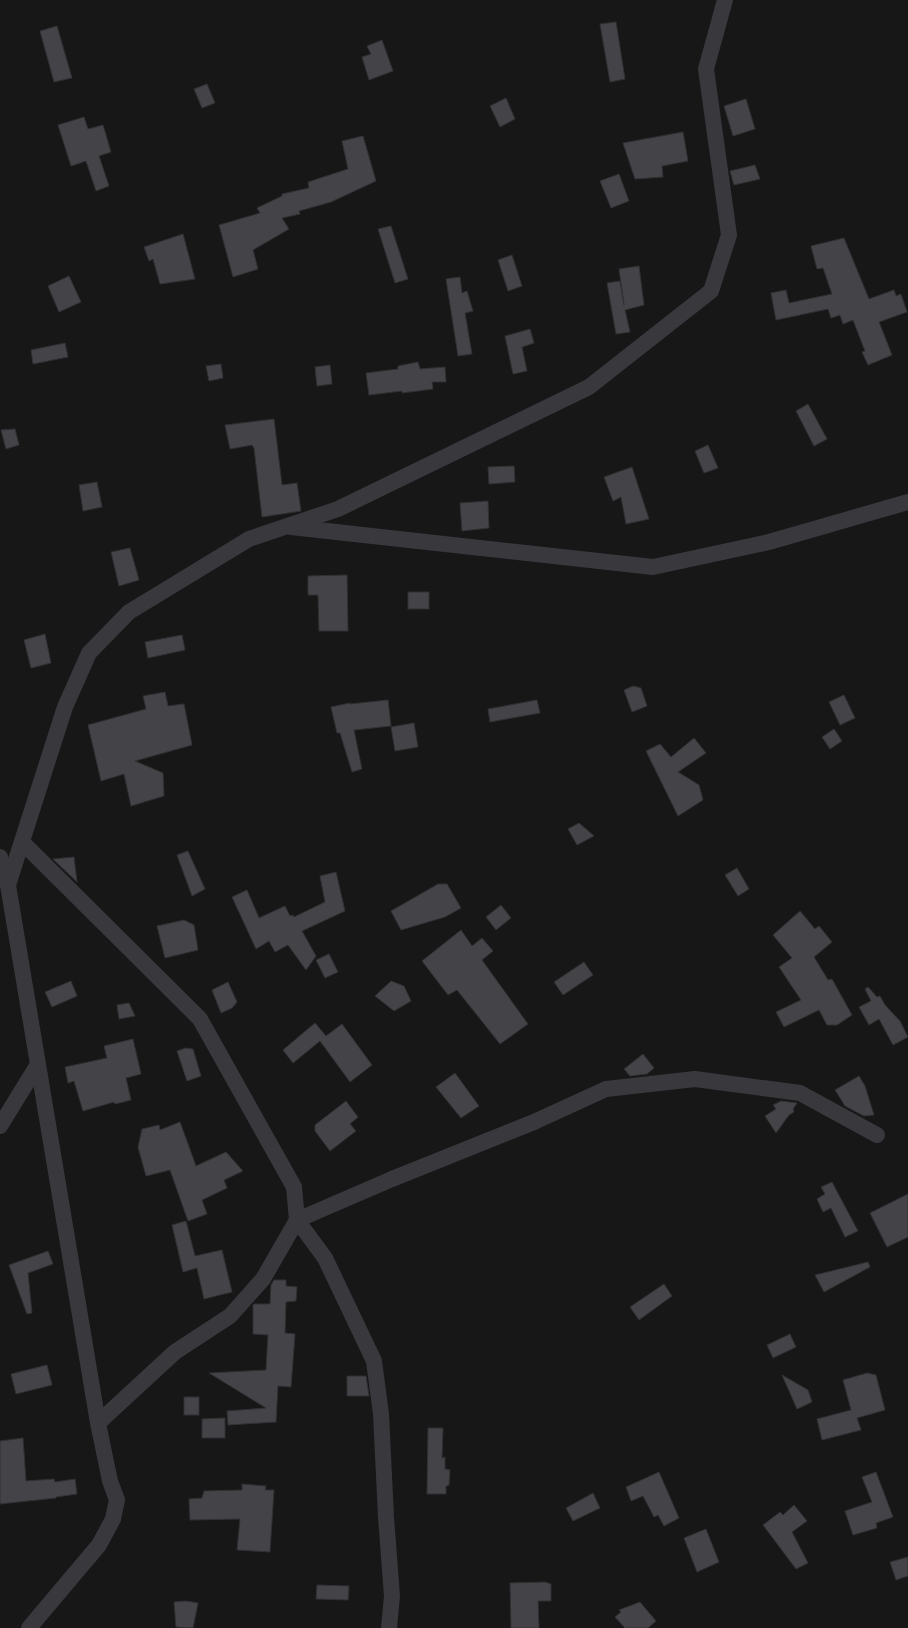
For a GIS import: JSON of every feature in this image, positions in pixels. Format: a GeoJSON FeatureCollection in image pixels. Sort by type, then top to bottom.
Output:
{"type":"FeatureCollection","features":[{"type":"Feature","properties":{"kind":"street"},"geometry":{"type":"LineString","coordinates":[[8,885],[65,707],[90,653],[129,612],[249,539],[338,509],[590,387],[711,291],[729,235],[706,69],[725,0]]}},
{"type":"Feature","properties":{"kind":"street"},"geometry":{"type":"LineString","coordinates":[[286,526],[653,567],[769,542],[908,502]]}},
{"type":"Feature","properties":{"kind":"street"},"geometry":{"type":"LineString","coordinates":[[22,842],[200,1019],[294,1187],[297,1220],[325,1258],[374,1361],[382,1414],[386,1517],[392,1596],[388,1628]]}},
{"type":"Feature","properties":{"kind":"street"},"geometry":{"type":"LineString","coordinates":[[0,857],[8,885],[98,1423],[110,1481],[117,1500],[113,1519],[99,1545],[29,1628]]}},
{"type":"Feature","properties":{"kind":"street"},"geometry":{"type":"LineString","coordinates":[[0,1126],[37,1066]]}},
{"type":"Feature","properties":{"kind":"street"},"geometry":{"type":"LineString","coordinates":[[98,1423],[175,1352],[230,1316],[263,1279],[297,1220],[392,1179],[534,1122],[606,1088],[695,1079],[800,1093],[877,1135]]}},
{"type":"Feature","properties":{"kind":"building"},"geometry":{"type":"Polygon","coordinates":[[[616,22],[625,79],[610,82],[600,24],[616,22]]]}},
{"type":"Feature","properties":{"kind":"building"},"geometry":{"type":"Polygon","coordinates":[[[57,26],[72,78],[54,82],[40,31],[57,26]]]}},
{"type":"Feature","properties":{"kind":"building"},"geometry":{"type":"Polygon","coordinates":[[[382,40],[393,71],[369,80],[362,57],[371,54],[367,46],[382,40]]]}},
{"type":"Feature","properties":{"kind":"building"},"geometry":{"type":"Polygon","coordinates":[[[207,84],[215,103],[202,108],[194,89],[207,84]]]}},
{"type":"Feature","properties":{"kind":"building"},"geometry":{"type":"Polygon","coordinates":[[[506,98],[515,119],[500,127],[490,106],[506,98]]]}},
{"type":"Feature","properties":{"kind":"building"},"geometry":{"type":"Polygon","coordinates":[[[746,99],[755,129],[733,136],[724,106],[746,99]]]}},
{"type":"Feature","properties":{"kind":"building"},"geometry":{"type":"Polygon","coordinates":[[[84,117],[88,129],[103,125],[111,152],[99,156],[109,186],[96,191],[86,161],[71,166],[58,125],[84,117]]]}},
{"type":"Feature","properties":{"kind":"building"},"geometry":{"type":"Polygon","coordinates":[[[683,132],[688,161],[662,166],[663,177],[635,179],[623,143],[683,132]]]}},
{"type":"Feature","properties":{"kind":"building"},"geometry":{"type":"Polygon","coordinates":[[[363,136],[376,181],[331,202],[299,211],[300,214],[282,218],[289,229],[253,250],[258,269],[233,277],[219,225],[260,213],[257,208],[282,196],[282,194],[309,188],[308,182],[348,169],[342,141],[363,136]]]}},
{"type":"Feature","properties":{"kind":"building"},"geometry":{"type":"Polygon","coordinates":[[[755,165],[760,179],[734,185],[730,171],[755,165]]]}},
{"type":"Feature","properties":{"kind":"building"},"geometry":{"type":"Polygon","coordinates":[[[619,174],[629,201],[611,208],[600,181],[619,174]]]}},
{"type":"Feature","properties":{"kind":"building"},"geometry":{"type":"Polygon","coordinates":[[[391,226],[408,279],[395,283],[378,229],[391,226]]]}},
{"type":"Feature","properties":{"kind":"building"},"geometry":{"type":"Polygon","coordinates":[[[183,234],[195,279],[160,284],[153,259],[149,261],[144,247],[183,234]]]}},
{"type":"Feature","properties":{"kind":"building"},"geometry":{"type":"Polygon","coordinates":[[[844,238],[869,299],[894,290],[896,296],[901,294],[907,312],[879,322],[892,355],[868,365],[862,352],[865,351],[853,320],[843,324],[840,315],[831,318],[828,309],[776,320],[771,293],[786,290],[789,303],[832,294],[823,268],[817,269],[811,246],[844,238]]]}},
{"type":"Feature","properties":{"kind":"building"},"geometry":{"type":"Polygon","coordinates":[[[512,255],[522,286],[508,291],[498,260],[512,255]]]}},
{"type":"Feature","properties":{"kind":"building"},"geometry":{"type":"Polygon","coordinates":[[[639,266],[644,305],[625,310],[630,332],[616,334],[607,283],[620,281],[624,305],[619,269],[639,266]]]}},
{"type":"Feature","properties":{"kind":"building"},"geometry":{"type":"Polygon","coordinates":[[[69,276],[81,302],[59,312],[48,286],[69,276]]]}},
{"type":"Feature","properties":{"kind":"building"},"geometry":{"type":"Polygon","coordinates":[[[460,277],[462,293],[467,291],[473,311],[465,313],[472,354],[458,356],[446,279],[460,277]]]}},
{"type":"Feature","properties":{"kind":"building"},"geometry":{"type":"Polygon","coordinates":[[[530,329],[534,343],[522,347],[527,371],[513,374],[505,336],[530,329]]]}},
{"type":"Feature","properties":{"kind":"building"},"geometry":{"type":"Polygon","coordinates":[[[65,343],[68,357],[33,364],[31,350],[65,343]]]}},
{"type":"Feature","properties":{"kind":"building"},"geometry":{"type":"Polygon","coordinates":[[[418,362],[420,369],[445,367],[446,382],[432,382],[433,389],[369,395],[366,373],[398,369],[398,366],[418,362]]]}},
{"type":"Feature","properties":{"kind":"building"},"geometry":{"type":"Polygon","coordinates":[[[221,364],[223,378],[209,381],[206,366],[221,364]]]}},
{"type":"Feature","properties":{"kind":"building"},"geometry":{"type":"Polygon","coordinates":[[[330,365],[332,384],[317,386],[315,367],[330,365]]]}},
{"type":"Feature","properties":{"kind":"building"},"geometry":{"type":"Polygon","coordinates":[[[808,404],[827,439],[814,446],[796,411],[808,404]]]}},
{"type":"Feature","properties":{"kind":"building"},"geometry":{"type":"Polygon","coordinates":[[[274,419],[282,485],[297,483],[301,511],[262,517],[254,448],[252,445],[230,449],[225,425],[274,419]]]}},
{"type":"Feature","properties":{"kind":"building"},"geometry":{"type":"Polygon","coordinates":[[[15,429],[19,445],[6,449],[1,430],[15,429]]]}},
{"type":"Feature","properties":{"kind":"building"},"geometry":{"type":"Polygon","coordinates":[[[708,445],[718,468],[704,473],[695,451],[708,445]]]}},
{"type":"Feature","properties":{"kind":"building"},"geometry":{"type":"Polygon","coordinates":[[[514,466],[515,482],[489,484],[488,467],[514,466]]]}},
{"type":"Feature","properties":{"kind":"building"},"geometry":{"type":"Polygon","coordinates":[[[632,467],[649,519],[626,524],[621,497],[613,501],[604,477],[632,467]]]}},
{"type":"Feature","properties":{"kind":"building"},"geometry":{"type":"Polygon","coordinates":[[[97,482],[102,507],[83,511],[79,485],[97,482]]]}},
{"type":"Feature","properties":{"kind":"building"},"geometry":{"type":"Polygon","coordinates":[[[488,501],[489,528],[462,531],[460,503],[488,501]]]}},
{"type":"Feature","properties":{"kind":"building"},"geometry":{"type":"Polygon","coordinates":[[[130,548],[139,580],[119,586],[111,552],[130,548]]]}},
{"type":"Feature","properties":{"kind":"building"},"geometry":{"type":"Polygon","coordinates":[[[347,575],[348,631],[319,631],[318,595],[308,595],[308,576],[347,575]]]}},
{"type":"Feature","properties":{"kind":"building"},"geometry":{"type":"Polygon","coordinates":[[[408,592],[429,592],[429,609],[408,609],[408,592]]]}},
{"type":"Feature","properties":{"kind":"building"},"geometry":{"type":"Polygon","coordinates":[[[45,634],[51,663],[31,668],[24,640],[45,634]]]}},
{"type":"Feature","properties":{"kind":"building"},"geometry":{"type":"Polygon","coordinates":[[[182,635],[185,650],[148,658],[145,642],[182,635]]]}},
{"type":"Feature","properties":{"kind":"building"},"geometry":{"type":"Polygon","coordinates":[[[633,686],[641,688],[647,706],[632,712],[624,690],[633,686]]]}},
{"type":"Feature","properties":{"kind":"building"},"geometry":{"type":"Polygon","coordinates":[[[165,692],[168,706],[184,704],[192,745],[135,761],[163,773],[164,796],[131,806],[124,774],[101,781],[88,725],[146,709],[143,696],[165,692]]]}},
{"type":"Feature","properties":{"kind":"building"},"geometry":{"type":"Polygon","coordinates":[[[844,695],[855,718],[840,725],[829,702],[844,695]]]}},
{"type":"Feature","properties":{"kind":"building"},"geometry":{"type":"Polygon","coordinates":[[[388,700],[391,726],[354,730],[362,769],[352,772],[340,733],[337,733],[331,707],[350,703],[388,700]]]}},
{"type":"Feature","properties":{"kind":"building"},"geometry":{"type":"Polygon","coordinates":[[[537,700],[540,713],[490,722],[488,709],[537,700]]]}},
{"type":"Feature","properties":{"kind":"building"},"geometry":{"type":"Polygon","coordinates":[[[414,723],[418,747],[395,751],[391,727],[414,723]]]}},
{"type":"Feature","properties":{"kind":"building"},"geometry":{"type":"Polygon","coordinates":[[[834,729],[842,741],[830,749],[822,737],[834,729]]]}},
{"type":"Feature","properties":{"kind":"building"},"geometry":{"type":"Polygon","coordinates":[[[694,738],[706,753],[678,772],[699,785],[703,800],[678,816],[646,751],[660,744],[671,757],[694,738]]]}},
{"type":"Feature","properties":{"kind":"building"},"geometry":{"type":"Polygon","coordinates":[[[579,823],[594,836],[577,845],[568,829],[579,823]]]}},
{"type":"Feature","properties":{"kind":"building"},"geometry":{"type":"Polygon","coordinates":[[[188,851],[205,889],[192,896],[177,855],[188,851]]]}},
{"type":"Feature","properties":{"kind":"building"},"geometry":{"type":"Polygon","coordinates":[[[74,857],[77,882],[53,859],[74,857]]]}},
{"type":"Feature","properties":{"kind":"building"},"geometry":{"type":"Polygon","coordinates":[[[737,868],[749,889],[738,896],[725,875],[737,868]]]}},
{"type":"Feature","properties":{"kind":"building"},"geometry":{"type":"Polygon","coordinates":[[[336,872],[345,911],[302,931],[316,956],[306,970],[288,945],[275,952],[269,941],[256,949],[232,897],[247,890],[259,918],[285,906],[290,916],[293,915],[294,917],[325,902],[320,876],[336,872]]]}},
{"type":"Feature","properties":{"kind":"building"},"geometry":{"type":"Polygon","coordinates":[[[438,884],[447,884],[461,908],[445,917],[401,930],[391,911],[438,884]]]}},
{"type":"Feature","properties":{"kind":"building"},"geometry":{"type":"Polygon","coordinates":[[[501,905],[511,918],[496,930],[486,917],[501,905]]]}},
{"type":"Feature","properties":{"kind":"building"},"geometry":{"type":"Polygon","coordinates":[[[800,911],[815,929],[819,926],[832,942],[814,957],[828,980],[832,979],[852,1015],[837,1025],[827,1025],[819,1010],[784,1027],[776,1012],[801,1000],[779,967],[792,958],[773,935],[800,911]]]}},
{"type":"Feature","properties":{"kind":"building"},"geometry":{"type":"Polygon","coordinates":[[[184,920],[194,925],[198,950],[165,958],[157,926],[184,920]]]}},
{"type":"Feature","properties":{"kind":"building"},"geometry":{"type":"Polygon","coordinates":[[[461,930],[472,946],[482,938],[493,951],[482,960],[528,1024],[500,1044],[457,990],[448,995],[422,961],[461,930]]]}},
{"type":"Feature","properties":{"kind":"building"},"geometry":{"type":"Polygon","coordinates":[[[329,954],[338,972],[325,978],[316,960],[329,954]]]}},
{"type":"Feature","properties":{"kind":"building"},"geometry":{"type":"Polygon","coordinates":[[[584,962],[593,975],[563,995],[554,982],[584,962]]]}},
{"type":"Feature","properties":{"kind":"building"},"geometry":{"type":"Polygon","coordinates":[[[71,981],[77,996],[52,1007],[45,992],[71,981]]]}},
{"type":"Feature","properties":{"kind":"building"},"geometry":{"type":"Polygon","coordinates":[[[391,981],[404,986],[411,1001],[394,1011],[375,996],[391,981]]]}},
{"type":"Feature","properties":{"kind":"building"},"geometry":{"type":"Polygon","coordinates":[[[228,982],[237,1002],[232,1008],[221,1013],[212,990],[228,982]]]}},
{"type":"Feature","properties":{"kind":"building"},"geometry":{"type":"Polygon","coordinates":[[[868,987],[877,997],[880,996],[885,1005],[900,1021],[908,1037],[893,1045],[879,1019],[869,1025],[859,1007],[871,1001],[865,989],[868,987]]]}},
{"type":"Feature","properties":{"kind":"building"},"geometry":{"type":"Polygon","coordinates":[[[129,1003],[135,1016],[119,1019],[117,1005],[129,1003]]]}},
{"type":"Feature","properties":{"kind":"building"},"geometry":{"type":"Polygon","coordinates":[[[315,1023],[326,1036],[342,1024],[372,1065],[350,1082],[320,1041],[293,1063],[283,1050],[315,1023]]]}},
{"type":"Feature","properties":{"kind":"building"},"geometry":{"type":"Polygon","coordinates":[[[133,1039],[141,1074],[126,1078],[131,1100],[115,1104],[114,1102],[83,1111],[74,1081],[68,1083],[65,1067],[107,1058],[104,1046],[133,1039]]]}},
{"type":"Feature","properties":{"kind":"building"},"geometry":{"type":"Polygon","coordinates":[[[186,1048],[193,1049],[201,1076],[187,1081],[177,1051],[186,1048]]]}},
{"type":"Feature","properties":{"kind":"building"},"geometry":{"type":"Polygon","coordinates":[[[643,1054],[654,1068],[647,1074],[630,1076],[624,1069],[643,1054]]]}},
{"type":"Feature","properties":{"kind":"building"},"geometry":{"type":"Polygon","coordinates":[[[455,1073],[479,1106],[461,1118],[436,1087],[455,1073]]]}},
{"type":"Feature","properties":{"kind":"building"},"geometry":{"type":"Polygon","coordinates":[[[859,1076],[865,1086],[874,1115],[864,1116],[845,1106],[835,1090],[859,1076]]]}},
{"type":"Feature","properties":{"kind":"building"},"geometry":{"type":"Polygon","coordinates":[[[346,1101],[358,1117],[350,1124],[356,1131],[330,1151],[315,1131],[315,1125],[346,1101]]]}},
{"type":"Feature","properties":{"kind":"building"},"geometry":{"type":"Polygon","coordinates":[[[781,1101],[797,1103],[793,1109],[794,1112],[789,1115],[776,1133],[765,1116],[776,1109],[773,1105],[781,1101]]]}},
{"type":"Feature","properties":{"kind":"building"},"geometry":{"type":"Polygon","coordinates":[[[180,1122],[196,1166],[226,1152],[243,1171],[224,1180],[227,1188],[202,1200],[207,1214],[188,1221],[170,1170],[146,1176],[138,1147],[142,1129],[159,1125],[160,1130],[180,1122]]]}},
{"type":"Feature","properties":{"kind":"building"},"geometry":{"type":"Polygon","coordinates":[[[832,1182],[858,1231],[845,1237],[831,1208],[823,1212],[817,1199],[825,1194],[821,1187],[832,1182]]]}},
{"type":"Feature","properties":{"kind":"building"},"geometry":{"type":"Polygon","coordinates":[[[908,1194],[908,1237],[887,1247],[870,1213],[908,1194]]]}},
{"type":"Feature","properties":{"kind":"building"},"geometry":{"type":"Polygon","coordinates":[[[186,1221],[195,1256],[222,1250],[232,1292],[204,1299],[197,1268],[183,1272],[172,1225],[186,1221]]]}},
{"type":"Feature","properties":{"kind":"building"},"geometry":{"type":"Polygon","coordinates":[[[48,1251],[53,1264],[28,1273],[32,1313],[27,1314],[9,1265],[48,1251]]]}},
{"type":"Feature","properties":{"kind":"building"},"geometry":{"type":"Polygon","coordinates":[[[868,1262],[870,1267],[824,1292],[815,1275],[868,1262]]]}},
{"type":"Feature","properties":{"kind":"building"},"geometry":{"type":"Polygon","coordinates":[[[274,1280],[286,1280],[286,1286],[297,1287],[296,1301],[286,1302],[285,1333],[295,1334],[291,1387],[278,1386],[276,1422],[228,1425],[227,1411],[266,1408],[209,1373],[266,1370],[268,1335],[253,1334],[253,1305],[270,1304],[271,1285],[274,1280]]]}},
{"type":"Feature","properties":{"kind":"building"},"geometry":{"type":"Polygon","coordinates":[[[664,1284],[672,1296],[639,1320],[630,1307],[664,1284]]]}},
{"type":"Feature","properties":{"kind":"building"},"geometry":{"type":"Polygon","coordinates":[[[790,1334],[796,1347],[773,1358],[767,1345],[790,1334]]]}},
{"type":"Feature","properties":{"kind":"building"},"geometry":{"type":"Polygon","coordinates":[[[47,1365],[52,1385],[16,1394],[11,1374],[47,1365]]]}},
{"type":"Feature","properties":{"kind":"building"},"geometry":{"type":"Polygon","coordinates":[[[867,1373],[876,1375],[885,1410],[857,1418],[861,1430],[822,1440],[817,1419],[851,1410],[843,1380],[867,1373]]]}},
{"type":"Feature","properties":{"kind":"building"},"geometry":{"type":"Polygon","coordinates":[[[782,1375],[808,1390],[812,1402],[797,1409],[782,1375]]]}},
{"type":"Feature","properties":{"kind":"building"},"geometry":{"type":"Polygon","coordinates":[[[347,1376],[366,1376],[369,1396],[347,1396],[347,1376]]]}},
{"type":"Feature","properties":{"kind":"building"},"geometry":{"type":"Polygon","coordinates":[[[184,1397],[199,1397],[199,1415],[184,1415],[184,1397]]]}},
{"type":"Feature","properties":{"kind":"building"},"geometry":{"type":"Polygon","coordinates":[[[225,1418],[225,1438],[202,1438],[202,1419],[225,1418]]]}},
{"type":"Feature","properties":{"kind":"building"},"geometry":{"type":"Polygon","coordinates":[[[428,1428],[443,1428],[442,1458],[445,1457],[445,1469],[450,1470],[446,1494],[427,1494],[428,1428]]]}},
{"type":"Feature","properties":{"kind":"building"},"geometry":{"type":"Polygon","coordinates":[[[23,1438],[26,1481],[54,1479],[55,1482],[75,1479],[77,1494],[0,1504],[0,1441],[23,1438]]]}},
{"type":"Feature","properties":{"kind":"building"},"geometry":{"type":"Polygon","coordinates":[[[659,1472],[679,1518],[664,1526],[658,1515],[654,1517],[643,1496],[631,1501],[626,1487],[659,1472]]]}},
{"type":"Feature","properties":{"kind":"building"},"geometry":{"type":"Polygon","coordinates":[[[876,1472],[893,1517],[876,1523],[877,1528],[853,1535],[845,1511],[872,1502],[862,1477],[876,1472]]]}},
{"type":"Feature","properties":{"kind":"building"},"geometry":{"type":"Polygon","coordinates":[[[242,1484],[266,1486],[265,1490],[274,1490],[270,1552],[237,1550],[240,1519],[190,1520],[189,1499],[202,1498],[204,1491],[242,1490],[242,1484]]]}},
{"type":"Feature","properties":{"kind":"building"},"geometry":{"type":"Polygon","coordinates":[[[593,1493],[600,1508],[573,1521],[566,1508],[593,1493]]]}},
{"type":"Feature","properties":{"kind":"building"},"geometry":{"type":"Polygon","coordinates":[[[794,1505],[807,1521],[792,1532],[808,1563],[796,1569],[763,1525],[780,1512],[783,1515],[794,1505]]]}},
{"type":"Feature","properties":{"kind":"building"},"geometry":{"type":"Polygon","coordinates":[[[706,1529],[719,1562],[697,1572],[684,1538],[706,1529]]]}},
{"type":"Feature","properties":{"kind":"building"},"geometry":{"type":"Polygon","coordinates":[[[908,1557],[908,1576],[896,1580],[890,1562],[908,1557]]]}},
{"type":"Feature","properties":{"kind":"building"},"geometry":{"type":"Polygon","coordinates":[[[545,1582],[551,1584],[551,1601],[538,1601],[539,1628],[511,1628],[510,1583],[545,1582]]]}},
{"type":"Feature","properties":{"kind":"building"},"geometry":{"type":"Polygon","coordinates":[[[317,1585],[349,1586],[348,1600],[316,1599],[317,1585]]]}},
{"type":"Feature","properties":{"kind":"building"},"geometry":{"type":"Polygon","coordinates":[[[174,1602],[198,1603],[193,1628],[176,1627],[174,1602]]]}},
{"type":"Feature","properties":{"kind":"building"},"geometry":{"type":"Polygon","coordinates":[[[640,1602],[656,1621],[648,1628],[625,1628],[615,1617],[621,1612],[619,1610],[640,1602]]]}}]}
